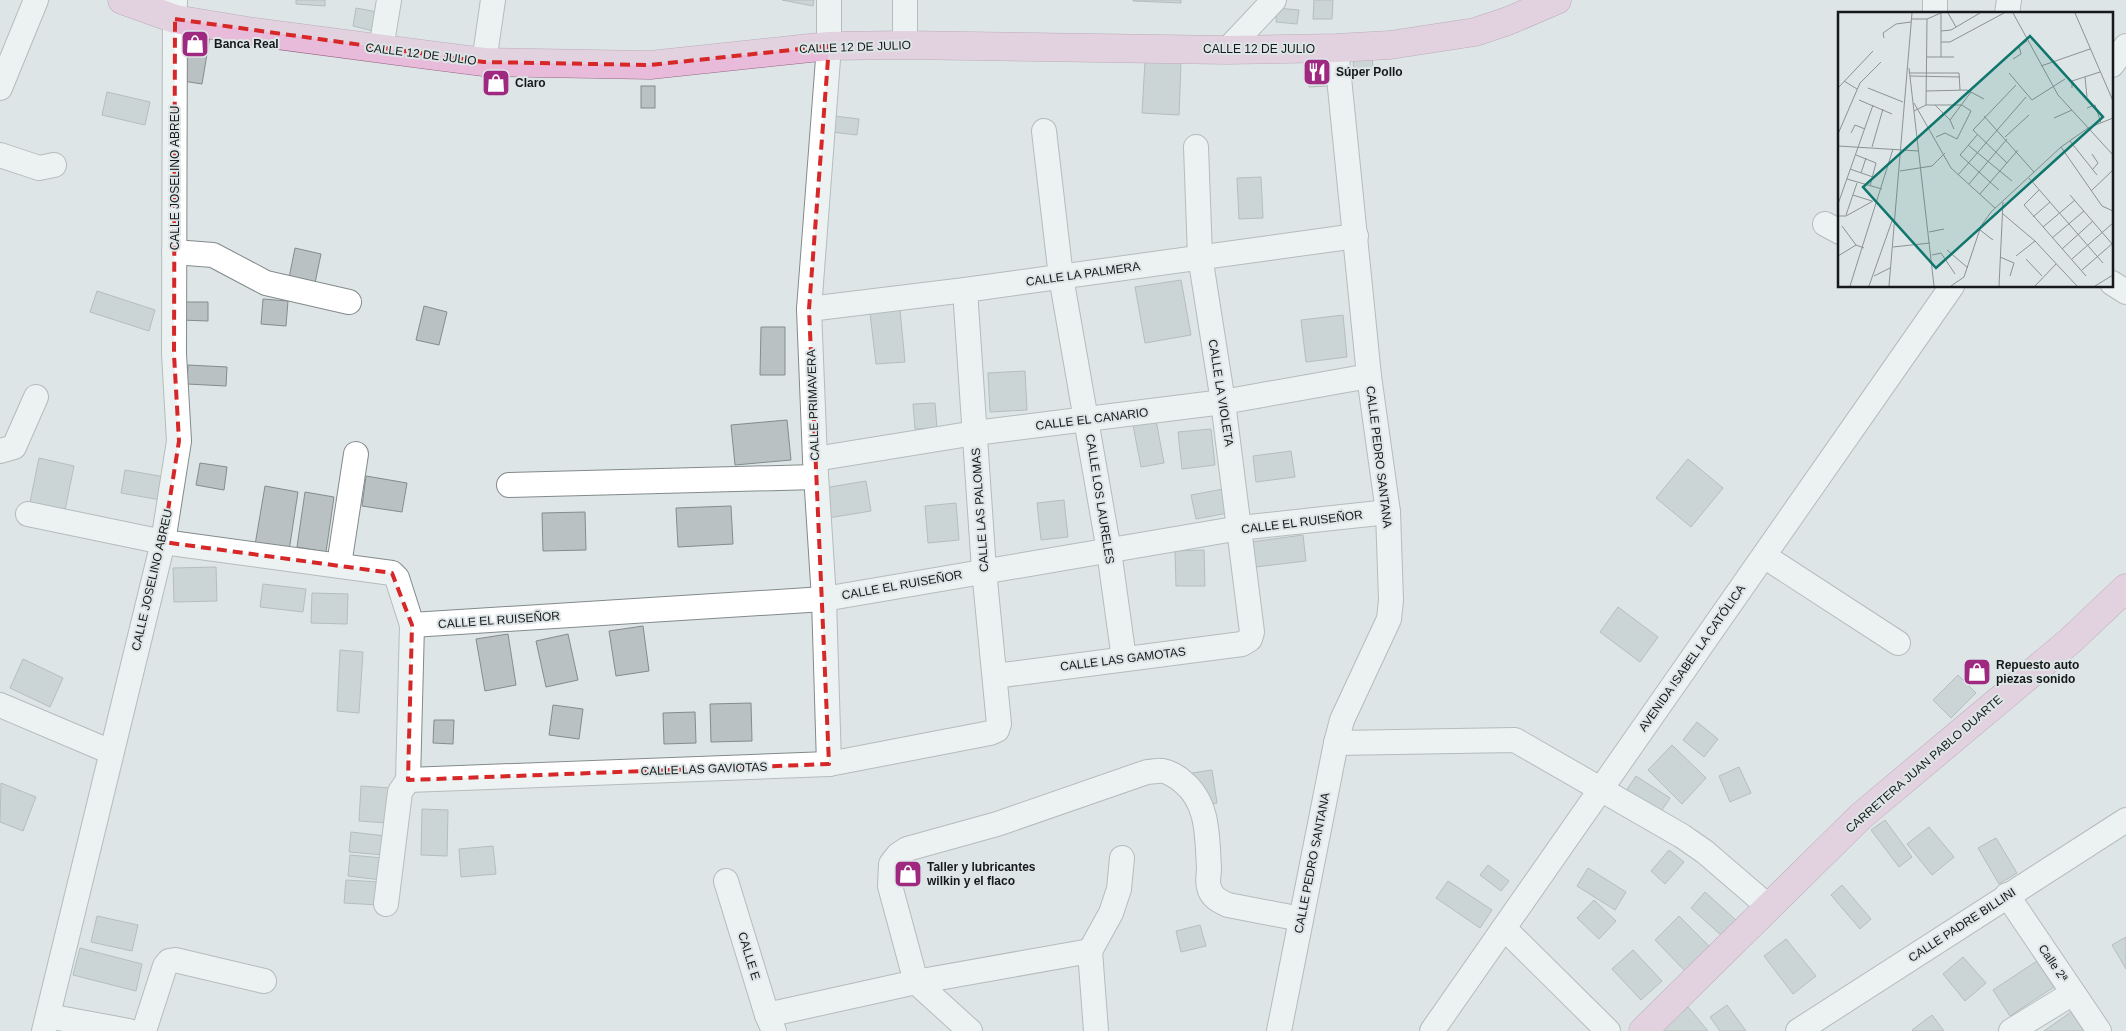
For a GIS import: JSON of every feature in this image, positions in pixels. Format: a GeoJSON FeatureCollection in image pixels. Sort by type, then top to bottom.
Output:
{"type":"FeatureCollection","features":[{"type":"Feature","properties":{"kind":"main road","name":"CALLE 12 DE JULIO"},"geometry":{"type":"LineString","coordinates":[[122,0],[175,9],[254,32],[484,62],[650,65],[829,46],[905,45],[1227,50],[1390,45],[1474,32],[1508,21],[1557,0]]}},
{"type":"Feature","properties":{"kind":"main road","name":"CARRETERA JUAN PABLO DUARTE"},"geometry":{"type":"LineString","coordinates":[[1643,1031],[1860,816],[2070,641],[2126,588]]}},
{"type":"Feature","properties":{"kind":"main road"},"geometry":{"type":"LineString","coordinates":[[2070,641],[2126,610]]}},
{"type":"Feature","properties":{"kind":"street"},"geometry":{"type":"LineString","coordinates":[[0,88],[36,0]]}},
{"type":"Feature","properties":{"kind":"street"},"geometry":{"type":"LineString","coordinates":[[380,49],[389,0]]}},
{"type":"Feature","properties":{"kind":"street"},"geometry":{"type":"LineString","coordinates":[[484,62],[493,0]]}},
{"type":"Feature","properties":{"kind":"street","name":"CALLE PRIMAVERA"},"geometry":{"type":"LineString","coordinates":[[829,0],[829,46],[809,308],[824,599],[829,764]]}},
{"type":"Feature","properties":{"kind":"street"},"geometry":{"type":"LineString","coordinates":[[905,0],[905,45]]}},
{"type":"Feature","properties":{"kind":"street"},"geometry":{"type":"LineString","coordinates":[[1227,50],[1274,0]]}},
{"type":"Feature","properties":{"kind":"street","name":"CALLE JOSELINO ABREU"},"geometry":{"type":"LineString","coordinates":[[46,1024],[163,542],[178,442],[178,396],[174,354],[175,9]]}},
{"type":"Feature","properties":{"kind":"street"},"geometry":{"type":"LineString","coordinates":[[2114,62],[2126,46]]}},
{"type":"Feature","properties":{"kind":"street","name":"CALLE PEDRO SANTANA"},"geometry":{"type":"LineString","coordinates":[[1279,1031],[1336,743],[1342,720],[1389,619],[1391,600],[1388,512],[1369,376],[1336,48]]}},
{"type":"Feature","properties":{"kind":"street","name":"CALLE LOS LAURELES"},"geometry":{"type":"LineString","coordinates":[[1044,131],[1061,277],[1109,551],[1124,659]]}},
{"type":"Feature","properties":{"kind":"street","name":"CALLE LA VIOLETA"},"geometry":{"type":"LineString","coordinates":[[1196,148],[1200,256],[1223,402],[1240,528],[1252,632],[1250,639]]}},
{"type":"Feature","properties":{"kind":"street"},"geometry":{"type":"LineString","coordinates":[[0,155],[39,168],[54,165]]}},
{"type":"Feature","properties":{"kind":"street","name":"CALLE LA PALMERA"},"geometry":{"type":"LineString","coordinates":[[809,308],[965,290],[1200,256],[1356,236]]}},
{"type":"Feature","properties":{"kind":"street"},"geometry":{"type":"LineString","coordinates":[[174,252],[213,255],[266,283],[349,302]]}},
{"type":"Feature","properties":{"kind":"street"},"geometry":{"type":"LineString","coordinates":[[2114,284],[2126,292]]}},
{"type":"Feature","properties":{"kind":"street","name":"AVENIDA ISABEL LA CATÓLICA"},"geometry":{"type":"LineString","coordinates":[[1432,1031],[1505,929],[1600,788],[1764,556],[1948,288]]}},
{"type":"Feature","properties":{"kind":"street","name":"CALLE LAS PALOMAS"},"geometry":{"type":"LineString","coordinates":[[965,290],[984,570],[999,724],[997,730]]}},
{"type":"Feature","properties":{"kind":"street","name":"CALLE EL CANARIO"},"geometry":{"type":"LineString","coordinates":[[509,485],[816,468],[975,433],[1223,402],[1369,376]]}},
{"type":"Feature","properties":{"kind":"street"},"geometry":{"type":"LineString","coordinates":[[0,451],[14,448],[36,397]]}},
{"type":"Feature","properties":{"kind":"street"},"geometry":{"type":"LineString","coordinates":[[339,565],[356,454]]}},
{"type":"Feature","properties":{"kind":"street","name":"CALLE EL RUISEÑOR"},"geometry":{"type":"LineString","coordinates":[[412,625],[824,599],[984,570],[1240,528],[1388,512]]}},
{"type":"Feature","properties":{"kind":"street"},"geometry":{"type":"LineString","coordinates":[[28,514],[163,542],[392,573],[397,578],[412,625],[408,780],[400,792],[386,904]]}},
{"type":"Feature","properties":{"kind":"street"},"geometry":{"type":"LineString","coordinates":[[1764,556],[1898,643]]}},
{"type":"Feature","properties":{"kind":"street","name":"CALLE LAS GAMOTAS"},"geometry":{"type":"LineString","coordinates":[[995,676],[1242,644],[1250,639]]}},
{"type":"Feature","properties":{"kind":"street"},"geometry":{"type":"LineString","coordinates":[[0,705],[111,752]]}},
{"type":"Feature","properties":{"kind":"street","name":"CALLE LAS GAVIOTAS"},"geometry":{"type":"LineString","coordinates":[[408,780],[829,764],[990,733],[997,730]]}},
{"type":"Feature","properties":{"kind":"street"},"geometry":{"type":"LineString","coordinates":[[1336,743],[1515,740],[1682,836],[1705,852],[1769,907]]}},
{"type":"Feature","properties":{"kind":"street"},"geometry":{"type":"LineString","coordinates":[[970,1031],[916,982],[890,886],[891,864],[898,855],[907,849],[996,824],[1147,772],[1164,771],[1178,778],[1191,788],[1201,805],[1206,822],[1208,886],[1212,894],[1218,900],[1228,905],[1301,919]]}},
{"type":"Feature","properties":{"kind":"street","name":"CALLE PADRE BILLINI"},"geometry":{"type":"LineString","coordinates":[[1798,1031],[2007,895],[2124,825]]}},
{"type":"Feature","properties":{"kind":"street"},"geometry":{"type":"LineString","coordinates":[[1096,1031],[1090,951],[1110,914],[1119,889],[1122,858]]}},
{"type":"Feature","properties":{"kind":"street","name":"CALLE E"},"geometry":{"type":"LineString","coordinates":[[726,881],[771,1023]]}},
{"type":"Feature","properties":{"kind":"street","name":"Calle 2ª"},"geometry":{"type":"LineString","coordinates":[[2007,895],[2099,1031]]}},
{"type":"Feature","properties":{"kind":"street"},"geometry":{"type":"LineString","coordinates":[[1505,929],[1608,1031]]}},
{"type":"Feature","properties":{"kind":"street"},"geometry":{"type":"LineString","coordinates":[[771,1023],[916,982],[1090,951]]}},
{"type":"Feature","properties":{"kind":"street"},"geometry":{"type":"LineString","coordinates":[[144,1031],[165,966],[169,961],[175,960],[264,981]]}},
{"type":"Feature","properties":{"kind":"street"},"geometry":{"type":"LineString","coordinates":[[2011,1031],[2073,993]]}},
{"type":"Feature","properties":{"kind":"street"},"geometry":{"type":"LineString","coordinates":[[46,1024],[129,1031]]}},
{"type":"Feature","properties":{"kind":"highlighted area"},"geometry":{"type":"Polygon","coordinates":[[[175,19],[484,62],[650,65],[829,46],[809,309],[829,764],[408,780],[412,625],[392,573],[163,542],[179,441],[174,354],[175,19]]]}},
{"type":"Feature","properties":{"kind":"building"},"geometry":{"type":"Polygon","coordinates":[[[296,0],[325,0],[325,6],[296,4],[296,0]]]}},
{"type":"Feature","properties":{"kind":"building"},"geometry":{"type":"Polygon","coordinates":[[[782,0],[814,0],[813,6],[782,0]]]}},
{"type":"Feature","properties":{"kind":"building"},"geometry":{"type":"Polygon","coordinates":[[[1181,0],[1181,3],[1133,1],[1181,0]]]}},
{"type":"Feature","properties":{"kind":"building"},"geometry":{"type":"Polygon","coordinates":[[[1314,0],[1333,0],[1332,19],[1313,19],[1314,0]]]}},
{"type":"Feature","properties":{"kind":"building"},"geometry":{"type":"Polygon","coordinates":[[[356,8],[377,12],[373,31],[353,26],[356,8]]]}},
{"type":"Feature","properties":{"kind":"building"},"geometry":{"type":"Polygon","coordinates":[[[1277,8],[1299,10],[1297,24],[1276,22],[1277,8]]]}},
{"type":"Feature","properties":{"kind":"building"},"geometry":{"type":"Polygon","coordinates":[[[191,32],[210,36],[202,84],[183,81],[191,32]]]}},
{"type":"Feature","properties":{"kind":"building"},"geometry":{"type":"Polygon","coordinates":[[[1372,55],[1373,70],[1354,72],[1353,57],[1372,55]]]}},
{"type":"Feature","properties":{"kind":"building","name":"Súper Pollo"},"geometry":{"type":"Polygon","coordinates":[[[1326,57],[1328,86],[1309,87],[1307,58],[1326,57]]]}},
{"type":"Feature","properties":{"kind":"building"},"geometry":{"type":"Polygon","coordinates":[[[1145,61],[1181,63],[1179,115],[1142,113],[1145,61]]]}},
{"type":"Feature","properties":{"kind":"building","name":"Claro"},"geometry":{"type":"Polygon","coordinates":[[[493,74],[502,76],[499,92],[489,89],[493,74]]]}},
{"type":"Feature","properties":{"kind":"building"},"geometry":{"type":"Polygon","coordinates":[[[641,86],[655,86],[655,108],[641,108],[641,86]]]}},
{"type":"Feature","properties":{"kind":"building"},"geometry":{"type":"Polygon","coordinates":[[[107,92],[150,102],[145,125],[102,115],[107,92]]]}},
{"type":"Feature","properties":{"kind":"building"},"geometry":{"type":"Polygon","coordinates":[[[834,116],[859,119],[857,135],[832,132],[834,116]]]}},
{"type":"Feature","properties":{"kind":"building"},"geometry":{"type":"Polygon","coordinates":[[[1261,177],[1263,218],[1239,219],[1237,178],[1261,177]]]}},
{"type":"Feature","properties":{"kind":"building"},"geometry":{"type":"Polygon","coordinates":[[[295,248],[321,254],[315,283],[289,278],[295,248]]]}},
{"type":"Feature","properties":{"kind":"building"},"geometry":{"type":"Polygon","coordinates":[[[1181,280],[1191,335],[1145,343],[1135,287],[1181,280]]]}},
{"type":"Feature","properties":{"kind":"building"},"geometry":{"type":"Polygon","coordinates":[[[97,291],[155,310],[149,331],[90,312],[97,291]]]}},
{"type":"Feature","properties":{"kind":"building"},"geometry":{"type":"Polygon","coordinates":[[[263,299],[288,301],[286,326],[261,324],[263,299]]]}},
{"type":"Feature","properties":{"kind":"building"},"geometry":{"type":"Polygon","coordinates":[[[180,302],[208,302],[208,321],[180,320],[180,302]]]}},
{"type":"Feature","properties":{"kind":"building"},"geometry":{"type":"Polygon","coordinates":[[[424,306],[447,312],[439,345],[416,340],[424,306]]]}},
{"type":"Feature","properties":{"kind":"building"},"geometry":{"type":"Polygon","coordinates":[[[900,310],[905,362],[876,364],[870,313],[900,310]]]}},
{"type":"Feature","properties":{"kind":"building"},"geometry":{"type":"Polygon","coordinates":[[[1343,315],[1347,357],[1306,362],[1301,320],[1343,315]]]}},
{"type":"Feature","properties":{"kind":"building"},"geometry":{"type":"Polygon","coordinates":[[[761,327],[785,327],[785,375],[760,375],[761,327]]]}},
{"type":"Feature","properties":{"kind":"building"},"geometry":{"type":"Polygon","coordinates":[[[188,365],[227,367],[226,386],[187,384],[188,365]]]}},
{"type":"Feature","properties":{"kind":"building"},"geometry":{"type":"Polygon","coordinates":[[[1025,371],[1027,410],[990,412],[988,373],[1025,371]]]}},
{"type":"Feature","properties":{"kind":"building"},"geometry":{"type":"Polygon","coordinates":[[[935,403],[937,428],[915,429],[913,404],[935,403]]]}},
{"type":"Feature","properties":{"kind":"building"},"geometry":{"type":"Polygon","coordinates":[[[787,420],[791,460],[735,465],[731,425],[787,420]]]}},
{"type":"Feature","properties":{"kind":"building"},"geometry":{"type":"Polygon","coordinates":[[[1156,420],[1164,463],[1141,467],[1133,425],[1156,420]]]}},
{"type":"Feature","properties":{"kind":"building"},"geometry":{"type":"Polygon","coordinates":[[[1211,429],[1215,465],[1182,469],[1178,432],[1211,429]]]}},
{"type":"Feature","properties":{"kind":"building"},"geometry":{"type":"Polygon","coordinates":[[[1291,451],[1295,477],[1256,482],[1253,456],[1291,451]]]}},
{"type":"Feature","properties":{"kind":"building"},"geometry":{"type":"Polygon","coordinates":[[[39,458],[74,466],[65,510],[30,502],[39,458]]]}},
{"type":"Feature","properties":{"kind":"building"},"geometry":{"type":"Polygon","coordinates":[[[1688,459],[1723,488],[1691,527],[1656,498],[1688,459]]]}},
{"type":"Feature","properties":{"kind":"building"},"geometry":{"type":"Polygon","coordinates":[[[200,463],[227,467],[224,490],[196,485],[200,463]]]}},
{"type":"Feature","properties":{"kind":"building"},"geometry":{"type":"Polygon","coordinates":[[[125,470],[165,477],[161,500],[121,493],[125,470]]]}},
{"type":"Feature","properties":{"kind":"building"},"geometry":{"type":"Polygon","coordinates":[[[366,476],[407,483],[402,512],[362,506],[366,476]]]}},
{"type":"Feature","properties":{"kind":"building"},"geometry":{"type":"Polygon","coordinates":[[[866,481],[871,511],[828,518],[824,488],[866,481]]]}},
{"type":"Feature","properties":{"kind":"building"},"geometry":{"type":"Polygon","coordinates":[[[265,486],[298,492],[289,551],[255,545],[265,486]]]}},
{"type":"Feature","properties":{"kind":"building"},"geometry":{"type":"Polygon","coordinates":[[[1223,489],[1228,513],[1196,519],[1191,495],[1223,489]]]}},
{"type":"Feature","properties":{"kind":"building"},"geometry":{"type":"Polygon","coordinates":[[[305,492],[334,497],[326,552],[297,547],[305,492]]]}},
{"type":"Feature","properties":{"kind":"building"},"geometry":{"type":"Polygon","coordinates":[[[1064,500],[1068,537],[1041,540],[1037,503],[1064,500]]]}},
{"type":"Feature","properties":{"kind":"building"},"geometry":{"type":"Polygon","coordinates":[[[956,503],[959,540],[928,543],[925,506],[956,503]]]}},
{"type":"Feature","properties":{"kind":"building"},"geometry":{"type":"Polygon","coordinates":[[[731,506],[733,544],[678,547],[676,508],[731,506]]]}},
{"type":"Feature","properties":{"kind":"building"},"geometry":{"type":"Polygon","coordinates":[[[585,512],[586,550],[543,551],[542,513],[585,512]]]}},
{"type":"Feature","properties":{"kind":"building"},"geometry":{"type":"Polygon","coordinates":[[[1303,535],[1306,561],[1255,567],[1251,542],[1303,535]]]}},
{"type":"Feature","properties":{"kind":"building"},"geometry":{"type":"Polygon","coordinates":[[[1204,550],[1205,586],[1176,586],[1175,551],[1204,550]]]}},
{"type":"Feature","properties":{"kind":"building"},"geometry":{"type":"Polygon","coordinates":[[[216,567],[217,601],[174,602],[173,568],[216,567]]]}},
{"type":"Feature","properties":{"kind":"building"},"geometry":{"type":"Polygon","coordinates":[[[263,584],[306,589],[303,612],[260,607],[263,584]]]}},
{"type":"Feature","properties":{"kind":"building"},"geometry":{"type":"Polygon","coordinates":[[[312,593],[348,594],[347,624],[311,623],[312,593]]]}},
{"type":"Feature","properties":{"kind":"building"},"geometry":{"type":"Polygon","coordinates":[[[1618,607],[1658,637],[1640,662],[1600,632],[1618,607]]]}},
{"type":"Feature","properties":{"kind":"building"},"geometry":{"type":"Polygon","coordinates":[[[643,626],[649,671],[616,676],[609,631],[643,626]]]}},
{"type":"Feature","properties":{"kind":"building"},"geometry":{"type":"Polygon","coordinates":[[[508,634],[516,685],[485,691],[476,639],[508,634]]]}},
{"type":"Feature","properties":{"kind":"building"},"geometry":{"type":"Polygon","coordinates":[[[568,634],[578,680],[546,687],[536,641],[568,634]]]}},
{"type":"Feature","properties":{"kind":"building"},"geometry":{"type":"Polygon","coordinates":[[[340,650],[363,652],[359,713],[337,711],[340,650]]]}},
{"type":"Feature","properties":{"kind":"building"},"geometry":{"type":"Polygon","coordinates":[[[23,659],[63,678],[50,707],[10,688],[23,659]]]}},
{"type":"Feature","properties":{"kind":"building"},"geometry":{"type":"Polygon","coordinates":[[[1958,675],[1976,693],[1951,718],[1933,700],[1958,675]]]}},
{"type":"Feature","properties":{"kind":"building"},"geometry":{"type":"Polygon","coordinates":[[[751,703],[752,741],[711,742],[710,704],[751,703]]]}},
{"type":"Feature","properties":{"kind":"building"},"geometry":{"type":"Polygon","coordinates":[[[553,705],[583,709],[579,739],[549,735],[553,705]]]}},
{"type":"Feature","properties":{"kind":"building"},"geometry":{"type":"Polygon","coordinates":[[[695,712],[696,743],[664,744],[663,713],[695,712]]]}},
{"type":"Feature","properties":{"kind":"building"},"geometry":{"type":"Polygon","coordinates":[[[434,720],[454,720],[453,744],[433,743],[434,720]]]}},
{"type":"Feature","properties":{"kind":"building"},"geometry":{"type":"Polygon","coordinates":[[[1697,722],[1718,739],[1704,757],[1683,740],[1697,722]]]}},
{"type":"Feature","properties":{"kind":"building"},"geometry":{"type":"Polygon","coordinates":[[[1672,745],[1706,778],[1682,804],[1648,770],[1672,745]]]}},
{"type":"Feature","properties":{"kind":"building"},"geometry":{"type":"Polygon","coordinates":[[[1739,767],[1751,793],[1730,802],[1719,776],[1739,767]]]}},
{"type":"Feature","properties":{"kind":"building"},"geometry":{"type":"Polygon","coordinates":[[[1212,770],[1217,803],[1197,806],[1192,773],[1212,770]]]}},
{"type":"Feature","properties":{"kind":"building"},"geometry":{"type":"Polygon","coordinates":[[[1636,776],[1670,798],[1658,816],[1624,794],[1636,776]]]}},
{"type":"Feature","properties":{"kind":"building"},"geometry":{"type":"Polygon","coordinates":[[[1,783],[36,797],[23,831],[0,822],[1,783]]]}},
{"type":"Feature","properties":{"kind":"building"},"geometry":{"type":"Polygon","coordinates":[[[361,786],[391,788],[388,823],[359,821],[361,786]]]}},
{"type":"Feature","properties":{"kind":"building"},"geometry":{"type":"Polygon","coordinates":[[[422,809],[448,810],[447,856],[421,855],[422,809]]]}},
{"type":"Feature","properties":{"kind":"building"},"geometry":{"type":"Polygon","coordinates":[[[1885,820],[1912,857],[1899,867],[1871,830],[1885,820]]]}},
{"type":"Feature","properties":{"kind":"building"},"geometry":{"type":"Polygon","coordinates":[[[1929,827],[1954,857],[1932,875],[1907,844],[1929,827]]]}},
{"type":"Feature","properties":{"kind":"building"},"geometry":{"type":"Polygon","coordinates":[[[351,832],[386,836],[384,855],[349,852],[351,832]]]}},
{"type":"Feature","properties":{"kind":"building"},"geometry":{"type":"Polygon","coordinates":[[[1996,838],[2017,873],[1999,884],[1978,848],[1996,838]]]}},
{"type":"Feature","properties":{"kind":"building"},"geometry":{"type":"Polygon","coordinates":[[[493,846],[496,874],[461,877],[459,849],[493,846]]]}},
{"type":"Feature","properties":{"kind":"building"},"geometry":{"type":"Polygon","coordinates":[[[1669,850],[1684,862],[1665,884],[1651,871],[1669,850]]]}},
{"type":"Feature","properties":{"kind":"building"},"geometry":{"type":"Polygon","coordinates":[[[350,855],[383,858],[381,880],[348,876],[350,855]]]}},
{"type":"Feature","properties":{"kind":"building"},"geometry":{"type":"Polygon","coordinates":[[[1488,865],[1509,881],[1501,891],[1480,875],[1488,865]]]}},
{"type":"Feature","properties":{"kind":"building"},"geometry":{"type":"Polygon","coordinates":[[[1588,868],[1626,892],[1615,910],[1577,886],[1588,868]]]}},
{"type":"Feature","properties":{"kind":"building"},"geometry":{"type":"Polygon","coordinates":[[[346,880],[380,882],[379,905],[344,903],[346,880]]]}},
{"type":"Feature","properties":{"kind":"building"},"geometry":{"type":"Polygon","coordinates":[[[1448,881],[1492,910],[1480,928],[1436,898],[1448,881]]]}},
{"type":"Feature","properties":{"kind":"building"},"geometry":{"type":"Polygon","coordinates":[[[1842,885],[1871,919],[1860,929],[1831,895],[1842,885]]]}},
{"type":"Feature","properties":{"kind":"building"},"geometry":{"type":"Polygon","coordinates":[[[1705,892],[1736,920],[1722,936],[1691,908],[1705,892]]]}},
{"type":"Feature","properties":{"kind":"building"},"geometry":{"type":"Polygon","coordinates":[[[1594,900],[1616,921],[1599,939],[1577,918],[1594,900]]]}},
{"type":"Feature","properties":{"kind":"building"},"geometry":{"type":"Polygon","coordinates":[[[97,916],[138,925],[132,951],[91,942],[97,916]]]}},
{"type":"Feature","properties":{"kind":"building"},"geometry":{"type":"Polygon","coordinates":[[[1679,916],[1710,947],[1685,971],[1655,940],[1679,916]]]}},
{"type":"Feature","properties":{"kind":"building"},"geometry":{"type":"Polygon","coordinates":[[[1200,925],[1206,946],[1181,952],[1176,931],[1200,925]]]}},
{"type":"Feature","properties":{"kind":"building"},"geometry":{"type":"Polygon","coordinates":[[[2126,937],[2126,969],[2112,945],[2126,937]]]}},
{"type":"Feature","properties":{"kind":"building"},"geometry":{"type":"Polygon","coordinates":[[[1786,939],[1816,976],[1793,994],[1764,956],[1786,939]]]}},
{"type":"Feature","properties":{"kind":"building"},"geometry":{"type":"Polygon","coordinates":[[[80,948],[142,964],[136,991],[73,975],[80,948]]]}},
{"type":"Feature","properties":{"kind":"building"},"geometry":{"type":"Polygon","coordinates":[[[1633,950],[1662,981],[1641,1000],[1612,969],[1633,950]]]}},
{"type":"Feature","properties":{"kind":"building"},"geometry":{"type":"Polygon","coordinates":[[[1963,957],[1986,983],[1965,1001],[1943,974],[1963,957]]]}},
{"type":"Feature","properties":{"kind":"building"},"geometry":{"type":"Polygon","coordinates":[[[2037,961],[2054,987],[2010,1016],[1993,990],[2037,961]]]}},
{"type":"Feature","properties":{"kind":"building"},"geometry":{"type":"Polygon","coordinates":[[[1727,1005],[1746,1031],[1720,1031],[1710,1017],[1727,1005]]]}},
{"type":"Feature","properties":{"kind":"building"},"geometry":{"type":"Polygon","coordinates":[[[1688,1007],[1708,1031],[1659,1031],[1688,1007]]]}},
{"type":"Feature","properties":{"kind":"building"},"geometry":{"type":"Polygon","coordinates":[[[2071,1012],[2084,1031],[2044,1031],[2071,1012]]]}},
{"type":"Feature","properties":{"kind":"building"},"geometry":{"type":"Polygon","coordinates":[[[1932,1015],[1944,1031],[1912,1030],[1932,1015]]]}},
{"type":"Feature","properties":{"kind":"place","name":"Banca Real"},"geometry":{"type":"Point","coordinates":[195,44]}},
{"type":"Feature","properties":{"kind":"place","name":"Súper Pollo"},"geometry":{"type":"Point","coordinates":[1317,72]}},
{"type":"Feature","properties":{"kind":"place","name":"Claro"},"geometry":{"type":"Point","coordinates":[496,83]}},
{"type":"Feature","properties":{"kind":"place","name":"Repuesto auto piezas sonido"},"geometry":{"type":"Point","coordinates":[1977,672]}},
{"type":"Feature","properties":{"kind":"place","name":"Taller y lubricantes wilkin y el flaco"},"geometry":{"type":"Point","coordinates":[908,874]}}]}
